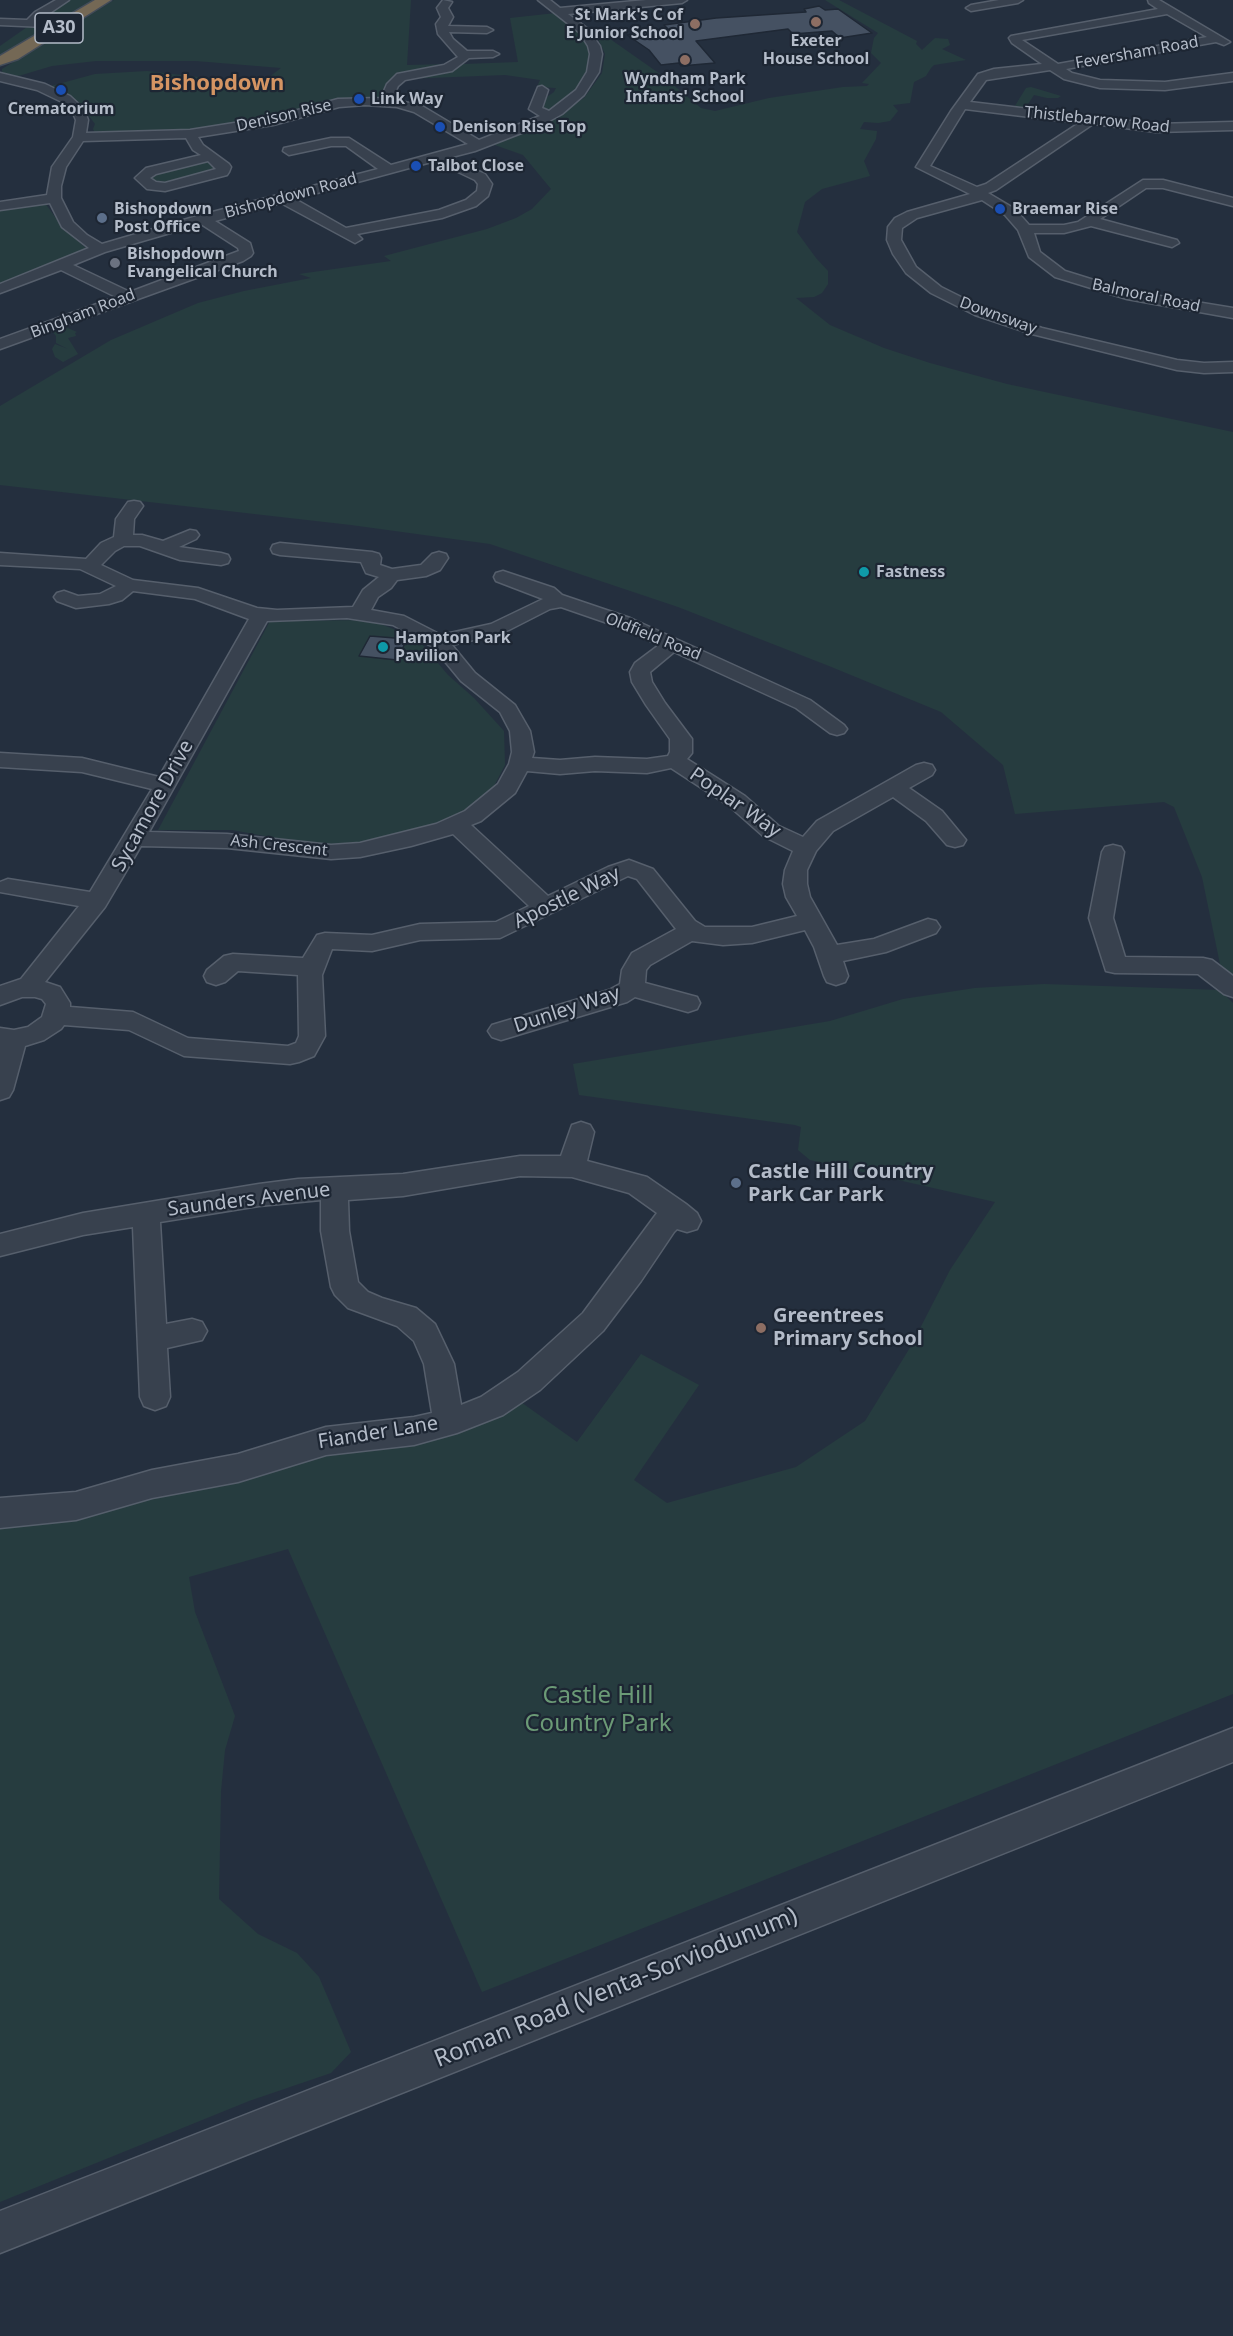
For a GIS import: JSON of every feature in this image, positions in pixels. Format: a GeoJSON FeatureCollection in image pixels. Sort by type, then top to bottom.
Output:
{"type":"FeatureCollection","features":[{"type":"Feature","properties":{"kind":"highway","name":"A30"},"geometry":{"type":"LineString","coordinates":[[0,65],[7,58],[104,0]]}},
{"type":"Feature","properties":{"kind":"street"},"geometry":{"type":"LineString","coordinates":[[31,22],[39,14],[64,0]]}},
{"type":"Feature","properties":{"kind":"street","name":"Bishopdown Road"},"geometry":{"type":"LineString","coordinates":[[0,289],[100,249],[202,219],[478,145],[509,135],[549,116],[580,92],[592,76],[595,64],[594,46],[588,35],[543,0]]}},
{"type":"Feature","properties":{"kind":"street"},"geometry":{"type":"LineString","coordinates":[[560,11],[681,0]]}},
{"type":"Feature","properties":{"kind":"street"},"geometry":{"type":"LineString","coordinates":[[971,8],[1018,0]]}},
{"type":"Feature","properties":{"kind":"street"},"geometry":{"type":"LineString","coordinates":[[1152,0],[1233,47]]}},
{"type":"Feature","properties":{"kind":"street"},"geometry":{"type":"LineString","coordinates":[[447,2],[442,8],[447,17],[442,24],[446,39],[464,55],[493,54]]}},
{"type":"Feature","properties":{"kind":"street"},"geometry":{"type":"LineString","coordinates":[[1170,10],[1015,38],[1016,41],[1068,76],[1091,83],[1130,87],[1165,86],[1233,77]]}},
{"type":"Feature","properties":{"kind":"street"},"geometry":{"type":"LineString","coordinates":[[0,22],[31,22],[63,26]]}},
{"type":"Feature","properties":{"kind":"street"},"geometry":{"type":"LineString","coordinates":[[445,29],[487,30]]}},
{"type":"Feature","properties":{"kind":"street","name":"Feversham Road"},"geometry":{"type":"LineString","coordinates":[[1053,67],[1218,38]]}},
{"type":"Feature","properties":{"kind":"street"},"geometry":{"type":"LineString","coordinates":[[385,102],[393,84],[401,77],[453,66],[461,62],[464,55]]}},
{"type":"Feature","properties":{"kind":"street","name":"Balmoral Road"},"geometry":{"type":"LineString","coordinates":[[1053,67],[984,75],[961,105],[923,166],[930,172],[980,194],[1010,212],[1025,229],[1034,254],[1048,266],[1071,278],[1127,295],[1233,312]]}},
{"type":"Feature","properties":{"kind":"street"},"geometry":{"type":"LineString","coordinates":[[3,80],[41,87],[73,103],[82,117],[79,137],[59,167],[54,186],[54,198],[64,219],[72,229],[100,249]]}},
{"type":"Feature","properties":{"kind":"street"},"geometry":{"type":"LineString","coordinates":[[542,90],[535,109],[549,116]]}},
{"type":"Feature","properties":{"kind":"street","name":"Denison Rise"},"geometry":{"type":"LineString","coordinates":[[79,137],[190,134],[273,121],[342,103],[385,102],[410,106],[426,112],[463,138],[478,145]]}},
{"type":"Feature","properties":{"kind":"street","name":"Thistlebarrow Road"},"geometry":{"type":"LineString","coordinates":[[961,105],[1163,129],[1233,126]]}},
{"type":"Feature","properties":{"kind":"street","name":"Downsway"},"geometry":{"type":"LineString","coordinates":[[1090,121],[980,194],[912,214],[900,221],[896,227],[894,242],[905,263],[936,290],[980,312],[1037,331],[1177,365],[1204,368],[1233,367]]}},
{"type":"Feature","properties":{"kind":"street"},"geometry":{"type":"LineString","coordinates":[[190,134],[194,142],[224,167],[222,172],[165,187],[152,186],[142,178],[151,171],[210,157]]}},
{"type":"Feature","properties":{"kind":"street"},"geometry":{"type":"LineString","coordinates":[[289,151],[331,142],[350,142],[389,170]]}},
{"type":"Feature","properties":{"kind":"street"},"geometry":{"type":"LineString","coordinates":[[283,198],[351,235],[453,210],[471,203],[483,193],[485,184],[480,177],[436,157]]}},
{"type":"Feature","properties":{"kind":"street"},"geometry":{"type":"LineString","coordinates":[[1178,188],[1193,177]]}},
{"type":"Feature","properties":{"kind":"street"},"geometry":{"type":"LineString","coordinates":[[1025,229],[1076,228],[1090,221],[1138,186],[1156,183],[1233,202]]}},
{"type":"Feature","properties":{"kind":"street"},"geometry":{"type":"LineString","coordinates":[[0,206],[54,198]]}},
{"type":"Feature","properties":{"kind":"street","name":"Bingham Road"},"geometry":{"type":"LineString","coordinates":[[0,344],[233,260],[246,253],[245,246],[202,219]]}},
{"type":"Feature","properties":{"kind":"street"},"geometry":{"type":"LineString","coordinates":[[1090,221],[1172,243]]}},
{"type":"Feature","properties":{"kind":"street"},"geometry":{"type":"LineString","coordinates":[[62,265],[128,297]]}},
{"type":"Feature","properties":{"kind":"street"},"geometry":{"type":"LineString","coordinates":[[123,541],[125,519],[134,506]]}},
{"type":"Feature","properties":{"kind":"street"},"geometry":{"type":"LineString","coordinates":[[164,548],[190,536]]}},
{"type":"Feature","properties":{"kind":"street"},"geometry":{"type":"LineString","coordinates":[[90,566],[108,547],[123,541],[142,540],[180,554],[221,559]]}},
{"type":"Feature","properties":{"kind":"street"},"geometry":{"type":"LineString","coordinates":[[278,550],[374,554],[370,564],[374,569],[391,575],[426,570],[433,566],[439,558]]}},
{"type":"Feature","properties":{"kind":"street","name":"Ash Crescent"},"geometry":{"type":"LineString","coordinates":[[0,559],[62,561],[90,566],[129,585],[198,594],[261,615],[360,613],[397,620],[414,627],[440,643],[468,677],[512,714],[522,737],[520,764],[513,781],[500,796],[483,810],[456,824],[394,843],[345,852],[306,851],[227,841],[135,839]]}},
{"type":"Feature","properties":{"kind":"street"},"geometry":{"type":"LineString","coordinates":[[360,613],[370,594],[384,584],[391,575]]}},
{"type":"Feature","properties":{"kind":"street","name":"Oldfield Road"},"geometry":{"type":"LineString","coordinates":[[503,577],[548,592],[556,600],[623,622],[797,702],[824,726]]}},
{"type":"Feature","properties":{"kind":"street"},"geometry":{"type":"LineString","coordinates":[[62,620],[70,599],[107,599],[129,585]]}},
{"type":"Feature","properties":{"kind":"street"},"geometry":{"type":"LineString","coordinates":[[440,643],[457,636],[495,629],[556,600]]}},
{"type":"Feature","properties":{"kind":"street","name":"Sycamore Drive"},"geometry":{"type":"LineString","coordinates":[[28,987],[97,901],[135,839],[261,615]]}},
{"type":"Feature","properties":{"kind":"street"},"geometry":{"type":"LineString","coordinates":[[671,645],[642,667],[640,672],[642,682],[656,705],[681,739],[681,753],[675,761]]}},
{"type":"Feature","properties":{"kind":"street"},"geometry":{"type":"LineString","coordinates":[[0,760],[82,765],[165,785]]}},
{"type":"Feature","properties":{"kind":"street","name":"Poplar Way"},"geometry":{"type":"LineString","coordinates":[[520,764],[560,767],[606,764],[647,766],[675,761],[737,801],[771,831],[806,848]]}},
{"type":"Feature","properties":{"kind":"street"},"geometry":{"type":"LineString","coordinates":[[924,770],[835,818],[818,832],[806,848],[794,878],[798,897],[833,966],[935,925]]}},
{"type":"Feature","properties":{"kind":"street"},"geometry":{"type":"LineString","coordinates":[[894,787],[934,816],[955,840]]}},
{"type":"Feature","properties":{"kind":"street"},"geometry":{"type":"LineString","coordinates":[[456,824],[545,907]]}},
{"type":"Feature","properties":{"kind":"street"},"geometry":{"type":"LineString","coordinates":[[1113,852],[1101,918],[1115,965],[1203,966],[1233,988]]}},
{"type":"Feature","properties":{"kind":"street","name":"Apostle Way"},"geometry":{"type":"LineString","coordinates":[[56,1015],[133,1022],[184,1047],[290,1054],[305,1049],[312,1036],[309,988],[311,967],[325,941],[372,943],[420,932],[493,931],[507,928],[615,872],[634,869],[645,874],[691,931]]}},
{"type":"Feature","properties":{"kind":"street"},"geometry":{"type":"LineString","coordinates":[[8,885],[97,901]]}},
{"type":"Feature","properties":{"kind":"street"},"geometry":{"type":"LineString","coordinates":[[691,931],[712,936],[738,936],[810,921]]}},
{"type":"Feature","properties":{"kind":"street","name":"Dunley Way"},"geometry":{"type":"LineString","coordinates":[[632,988],[634,970],[641,959],[691,931]]}},
{"type":"Feature","properties":{"kind":"street"},"geometry":{"type":"LineString","coordinates":[[226,962],[311,967]]}},
{"type":"Feature","properties":{"kind":"street"},"geometry":{"type":"LineString","coordinates":[[0,996],[28,987],[51,993],[58,1003],[52,1023],[35,1034],[7,1038],[0,1090]]}},
{"type":"Feature","properties":{"kind":"street","name":"Dunley Way"},"geometry":{"type":"LineString","coordinates":[[501,1031],[606,1001],[632,988],[687,1004]]}},
{"type":"Feature","properties":{"kind":"street"},"geometry":{"type":"LineString","coordinates":[[572,1167],[581,1132]]}},
{"type":"Feature","properties":{"kind":"street","name":"Saunders Avenue"},"geometry":{"type":"LineString","coordinates":[[0,1245],[83,1224],[146,1213],[298,1190],[424,1183],[520,1166],[572,1167],[637,1185],[651,1192],[682,1217]]}},
{"type":"Feature","properties":{"kind":"street"},"geometry":{"type":"LineString","coordinates":[[334,1189],[335,1231],[345,1287],[352,1297],[366,1305],[406,1317],[425,1334],[439,1364],[449,1422]]}},
{"type":"Feature","properties":{"kind":"street"},"geometry":{"type":"LineString","coordinates":[[146,1213],[155,1397]]}},
{"type":"Feature","properties":{"kind":"street","name":"Fiander Lane"},"geometry":{"type":"LineString","coordinates":[[0,1513],[76,1506],[152,1484],[245,1466],[326,1441],[414,1431],[449,1422],[492,1406],[511,1394],[575,1340],[608,1304],[664,1224],[682,1217]]}},
{"type":"Feature","properties":{"kind":"street"},"geometry":{"type":"LineString","coordinates":[[153,1339],[192,1331]]}},
{"type":"Feature","properties":{"kind":"street","name":"Roman Road (Venta-Sorviodunum)"},"geometry":{"type":"LineString","coordinates":[[0,2232],[1233,1745]]}},
{"type":"Feature","properties":{"kind":"green space"},"geometry":{"type":"Polygon","coordinates":[[[68,0],[97,0],[83,6],[63,21],[37,21],[68,0]]]}},
{"type":"Feature","properties":{"kind":"green space"},"geometry":{"type":"Polygon","coordinates":[[[114,0],[411,0],[407,65],[451,64],[393,78],[389,92],[380,98],[353,99],[280,117],[196,131],[95,133],[93,129],[95,124],[80,104],[51,86],[95,74],[147,71],[223,80],[248,78],[243,82],[260,84],[281,68],[196,61],[96,61],[52,66],[15,77],[2,75],[2,69],[114,0]]]}},
{"type":"Feature","properties":{"kind":"green space"},"geometry":{"type":"Polygon","coordinates":[[[825,0],[839,0],[917,41],[916,44],[922,50],[935,38],[948,39],[950,45],[942,49],[966,60],[934,65],[926,76],[914,82],[910,103],[893,105],[898,111],[890,121],[864,122],[860,129],[877,131],[876,139],[864,161],[870,176],[822,189],[805,202],[797,232],[828,271],[828,284],[822,293],[814,297],[796,298],[830,325],[884,348],[930,363],[1007,384],[1233,432],[1233,981],[1220,964],[1202,877],[1174,807],[1164,802],[1015,814],[1003,765],[941,712],[829,666],[678,607],[490,544],[351,525],[0,485],[0,406],[111,340],[198,303],[311,278],[299,274],[391,261],[384,256],[487,229],[532,209],[551,189],[523,155],[492,144],[533,129],[584,98],[602,73],[605,54],[596,34],[603,34],[660,74],[701,108],[715,111],[769,98],[843,87],[867,86],[869,84],[862,83],[881,63],[871,53],[874,38],[878,33],[825,0]]]}},
{"type":"Feature","properties":{"kind":"green space"},"geometry":{"type":"Polygon","coordinates":[[[556,13],[576,27],[588,45],[592,58],[589,71],[579,87],[553,110],[547,111],[542,108],[544,99],[556,88],[537,87],[540,80],[505,75],[403,79],[464,64],[518,62],[510,18],[556,13]]]}},
{"type":"Feature","properties":{"kind":"green space"},"geometry":{"type":"Polygon","coordinates":[[[30,25],[40,26],[44,30],[42,26],[49,28],[0,58],[0,46],[30,25]]]}},
{"type":"Feature","properties":{"kind":"green space"},"geometry":{"type":"Polygon","coordinates":[[[1031,87],[1061,96],[1047,98],[1034,95],[1024,110],[1013,109],[1026,88],[1031,87]]]}},
{"type":"Feature","properties":{"kind":"green space"},"geometry":{"type":"Polygon","coordinates":[[[207,161],[213,162],[221,169],[162,185],[149,180],[149,175],[207,161]]]}},
{"type":"Feature","properties":{"kind":"green space"},"geometry":{"type":"Polygon","coordinates":[[[45,203],[63,228],[88,250],[0,285],[0,208],[45,203]]]}},
{"type":"Feature","properties":{"kind":"green space"},"geometry":{"type":"Polygon","coordinates":[[[63,326],[77,332],[76,336],[68,338],[78,354],[63,362],[55,357],[52,349],[55,344],[68,349],[56,343],[56,336],[51,330],[63,326]]]}},
{"type":"Feature","properties":{"kind":"green space"},"geometry":{"type":"Polygon","coordinates":[[[370,620],[396,630],[422,644],[448,675],[474,698],[504,731],[505,765],[494,786],[476,803],[454,818],[408,833],[362,842],[333,844],[292,841],[232,830],[158,830],[270,621],[370,620]]]}},
{"type":"Feature","properties":{"kind":"green space","name":"Castle Hill Country Park"},"geometry":{"type":"Polygon","coordinates":[[[1044,984],[1220,990],[1233,1003],[1233,1694],[482,1992],[288,1549],[189,1577],[195,1612],[235,1716],[225,1750],[221,1791],[219,1899],[258,1934],[297,1953],[319,1977],[351,2052],[331,2073],[249,2101],[0,2202],[0,1521],[92,1509],[241,1482],[249,1471],[518,1400],[577,1442],[641,1354],[699,1385],[634,1480],[667,1503],[796,1467],[865,1421],[911,1346],[950,1270],[995,1202],[810,1160],[798,1150],[801,1127],[795,1125],[579,1095],[573,1064],[830,1021],[903,999],[975,988],[1044,984]]]}},
{"type":"Feature","properties":{"kind":"building"},"geometry":{"type":"Polygon","coordinates":[[[819,6],[825,10],[838,9],[872,33],[840,38],[832,31],[793,34],[788,29],[696,41],[715,63],[681,66],[679,63],[661,65],[649,50],[627,35],[668,29],[664,25],[716,18],[806,12],[804,9],[819,6]]]}},
{"type":"Feature","properties":{"kind":"building","name":"Hampton Park Pavilion"},"geometry":{"type":"Polygon","coordinates":[[[370,636],[407,639],[397,660],[359,656],[370,636]]]}},
{"type":"Feature","properties":{"kind":"place","name":"Exeter House School"},"geometry":{"type":"Point","coordinates":[816,22]}},
{"type":"Feature","properties":{"kind":"place","name":"St Mark's C of E Junior School"},"geometry":{"type":"Point","coordinates":[695,24]}},
{"type":"Feature","properties":{"kind":"place","name":"Wyndham Park Infants' School"},"geometry":{"type":"Point","coordinates":[685,60]}},
{"type":"Feature","properties":{"kind":"place","name":"Crematorium"},"geometry":{"type":"Point","coordinates":[61,90]}},
{"type":"Feature","properties":{"kind":"place","name":"Link Way"},"geometry":{"type":"Point","coordinates":[359,99]}},
{"type":"Feature","properties":{"kind":"place","name":"Denison Rise Top"},"geometry":{"type":"Point","coordinates":[440,127]}},
{"type":"Feature","properties":{"kind":"place","name":"Talbot Close"},"geometry":{"type":"Point","coordinates":[416,166]}},
{"type":"Feature","properties":{"kind":"place","name":"Braemar Rise"},"geometry":{"type":"Point","coordinates":[1000,209]}},
{"type":"Feature","properties":{"kind":"place","name":"Bishopdown Post Office"},"geometry":{"type":"Point","coordinates":[102,218]}},
{"type":"Feature","properties":{"kind":"place","name":"Bishopdown Evangelical Church"},"geometry":{"type":"Point","coordinates":[115,263]}},
{"type":"Feature","properties":{"kind":"place","name":"Fastness"},"geometry":{"type":"Point","coordinates":[864,572]}},
{"type":"Feature","properties":{"kind":"place","name":"Hampton Park Pavilion"},"geometry":{"type":"Point","coordinates":[383,647]}},
{"type":"Feature","properties":{"kind":"place","name":"Castle Hill Country Park Car Park"},"geometry":{"type":"Point","coordinates":[736,1183]}},
{"type":"Feature","properties":{"kind":"place","name":"Greentrees Primary School"},"geometry":{"type":"Point","coordinates":[761,1328]}},
{"type":"Feature","properties":{"kind":"district","name":"Bishopdown"},"geometry":{"type":"Point","coordinates":[217,84]}}]}
